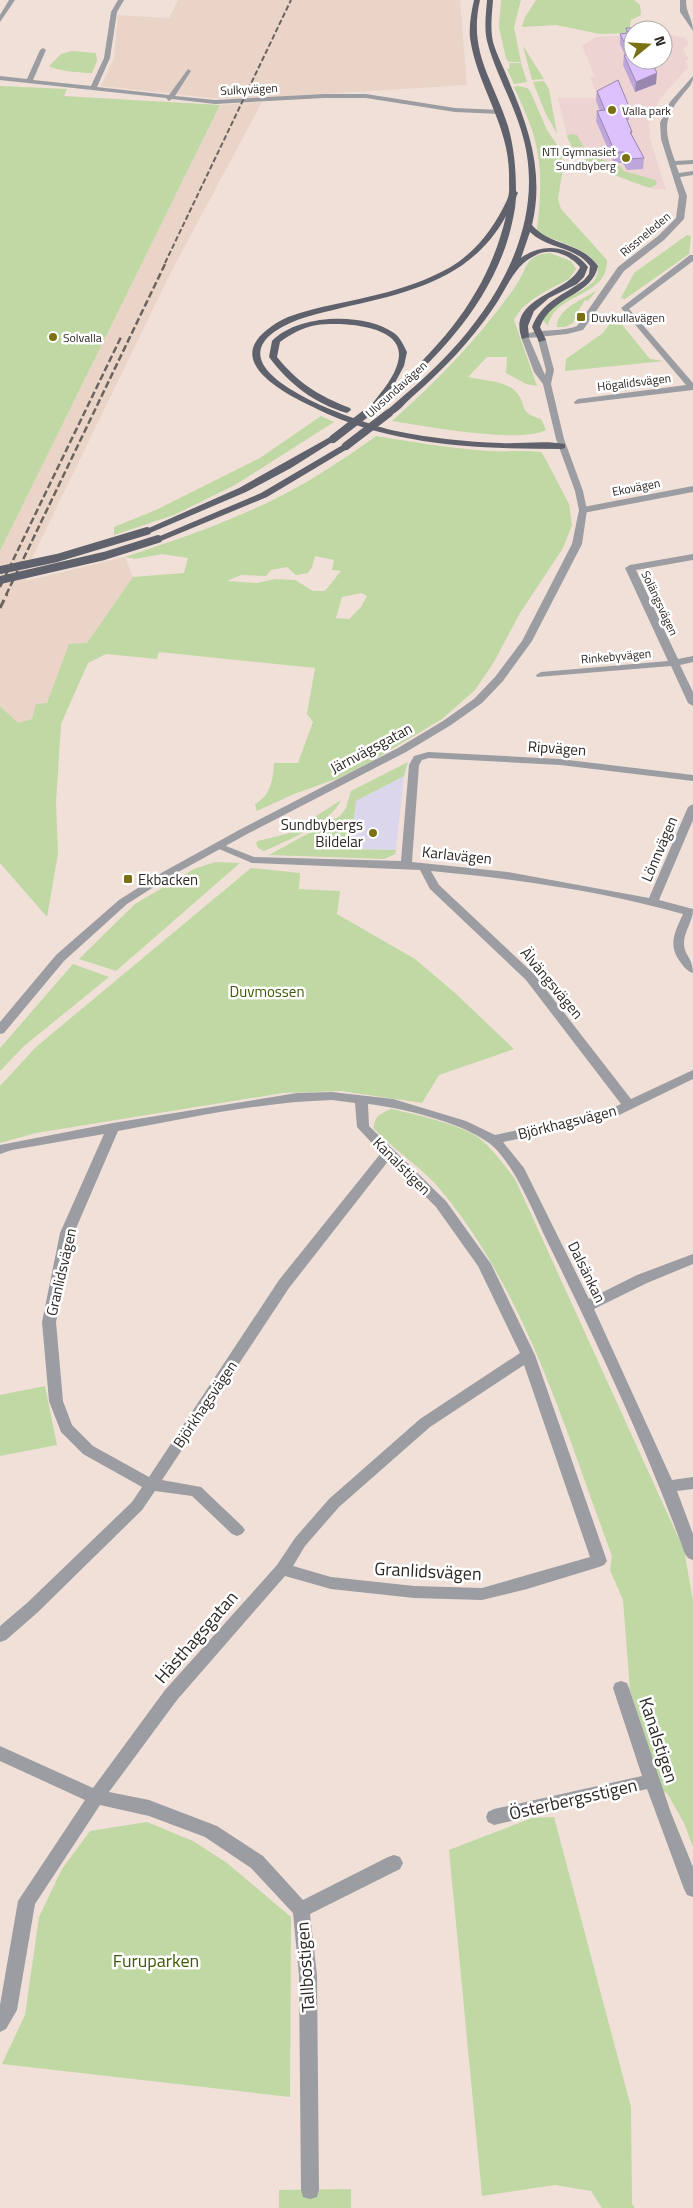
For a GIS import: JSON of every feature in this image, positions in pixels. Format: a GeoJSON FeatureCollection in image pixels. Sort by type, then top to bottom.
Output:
{"type":"FeatureCollection","features":[{"type":"Feature","properties":{"kind":"main road","name":"Ulvsundavägen"},"geometry":{"type":"LineString","coordinates":[[0,570],[57,558],[147,531],[241,493],[274,476],[333,439],[373,408],[431,357],[465,318],[494,269],[508,228],[514,193],[513,163],[507,113],[474,41],[474,12],[477,0]]}},
{"type":"Feature","properties":{"kind":"main road","name":"Ulvsundavägen"},"geometry":{"type":"LineString","coordinates":[[0,580],[104,556],[158,539],[264,495],[346,446],[389,413],[460,346],[497,294],[511,270],[528,225],[534,182],[532,162],[524,127],[490,41],[488,26],[490,0]]}},
{"type":"Feature","properties":{"kind":"main road"},"geometry":{"type":"LineString","coordinates":[[507,113],[524,127]]}},
{"type":"Feature","properties":{"kind":"main road"},"geometry":{"type":"LineString","coordinates":[[514,193],[502,219],[490,236],[472,255],[460,264],[434,278],[404,289],[291,319],[263,336],[256,346],[257,362],[271,378],[296,396],[327,411],[368,425],[411,436],[460,443],[561,442]]}},
{"type":"Feature","properties":{"kind":"main road"},"geometry":{"type":"LineString","coordinates":[[528,225],[538,237],[588,257],[594,266],[595,272],[588,281],[560,297],[542,312],[536,327],[540,337]]}},
{"type":"Feature","properties":{"kind":"main road"},"geometry":{"type":"LineString","coordinates":[[511,270],[531,254],[545,250],[569,254],[581,262],[584,268],[580,277],[574,282],[531,308],[524,320],[522,329],[525,338]]}},
{"type":"Feature","properties":{"kind":"main road"},"geometry":{"type":"LineString","coordinates":[[373,408],[403,360],[401,345],[391,334],[373,326],[331,322],[297,327],[287,331],[274,341],[270,353],[276,366],[301,388],[344,409],[419,430],[452,435],[561,442]]}},
{"type":"Feature","properties":{"kind":"street"},"geometry":{"type":"LineString","coordinates":[[0,20],[12,0]]}},
{"type":"Feature","properties":{"kind":"street"},"geometry":{"type":"LineString","coordinates":[[93,89],[103,72],[114,12],[121,0]]}},
{"type":"Feature","properties":{"kind":"street"},"geometry":{"type":"LineString","coordinates":[[683,0],[683,12],[693,29]]}},
{"type":"Feature","properties":{"kind":"street"},"geometry":{"type":"LineString","coordinates":[[29,81],[42,50]]}},
{"type":"Feature","properties":{"kind":"street"},"geometry":{"type":"LineString","coordinates":[[169,98],[188,70]]}},
{"type":"Feature","properties":{"kind":"street","name":"Rissneleden"},"geometry":{"type":"LineString","coordinates":[[525,338],[568,338],[588,328],[620,269],[661,238],[680,219],[683,196],[664,138],[663,123],[672,103],[690,80],[693,73]]}},
{"type":"Feature","properties":{"kind":"street","name":"Sulkyvägen"},"geometry":{"type":"LineString","coordinates":[[0,78],[169,98],[225,102],[324,96],[366,96],[455,110],[507,113]]}},
{"type":"Feature","properties":{"kind":"street"},"geometry":{"type":"LineString","coordinates":[[110,97],[116,92]]}},
{"type":"Feature","properties":{"kind":"street"},"geometry":{"type":"LineString","coordinates":[[673,163],[693,162]]}},
{"type":"Feature","properties":{"kind":"street"},"geometry":{"type":"LineString","coordinates":[[677,175],[693,173]]}},
{"type":"Feature","properties":{"kind":"street"},"geometry":{"type":"LineString","coordinates":[[693,256],[625,308],[693,388]]}},
{"type":"Feature","properties":{"kind":"street","name":"Järnvägsgatan"},"geometry":{"type":"LineString","coordinates":[[540,337],[550,370],[547,384]]}},
{"type":"Feature","properties":{"kind":"street","name":"Järnvägsgatan"},"geometry":{"type":"LineString","coordinates":[[0,1030],[60,958],[123,902],[167,874],[217,846],[402,750],[447,723],[478,701],[499,679],[527,641],[577,544],[583,510],[579,491],[561,442],[547,384],[538,372],[525,338]]}},
{"type":"Feature","properties":{"kind":"street","name":"Högalidsvägen"},"geometry":{"type":"LineString","coordinates":[[578,402],[693,388]]}},
{"type":"Feature","properties":{"kind":"street","name":"Ekovägen"},"geometry":{"type":"LineString","coordinates":[[583,510],[693,489]]}},
{"type":"Feature","properties":{"kind":"street","name":"Solängsvägen"},"geometry":{"type":"LineString","coordinates":[[693,557],[630,568],[693,704]]}},
{"type":"Feature","properties":{"kind":"street","name":"Rinkebyvägen"},"geometry":{"type":"LineString","coordinates":[[541,675],[674,663],[693,659]]}},
{"type":"Feature","properties":{"kind":"street","name":"Ripvägen"},"geometry":{"type":"LineString","coordinates":[[406,865],[414,765],[418,758],[428,755],[560,762],[693,778]]}},
{"type":"Feature","properties":{"kind":"street","name":"Lönnvägen"},"geometry":{"type":"LineString","coordinates":[[653,902],[693,807]]}},
{"type":"Feature","properties":{"kind":"street","name":"Karlavägen"},"geometry":{"type":"LineString","coordinates":[[217,846],[252,860],[406,865],[508,875],[653,902],[692,912]]}},
{"type":"Feature","properties":{"kind":"street","name":"Älvängsvägen"},"geometry":{"type":"LineString","coordinates":[[424,867],[434,886],[530,977],[629,1106]]}},
{"type":"Feature","properties":{"kind":"street"},"geometry":{"type":"LineString","coordinates":[[692,912],[677,941],[680,957],[693,969]]}},
{"type":"Feature","properties":{"kind":"street","name":"Björkhagsvägen"},"geometry":{"type":"LineString","coordinates":[[494,1140],[607,1116],[693,1074]]}},
{"type":"Feature","properties":{"kind":"street"},"geometry":{"type":"LineString","coordinates":[[0,1150],[10,1146],[113,1127],[297,1097],[332,1096],[361,1100]]}},
{"type":"Feature","properties":{"kind":"street","name":"Dalsänkan"},"geometry":{"type":"LineString","coordinates":[[361,1100],[393,1104],[424,1111],[462,1124],[494,1140],[518,1168],[586,1307],[668,1486],[693,1554]]}},
{"type":"Feature","properties":{"kind":"street","name":"Kanalstigen"},"geometry":{"type":"LineString","coordinates":[[361,1100],[363,1127],[441,1204],[484,1264],[528,1355],[599,1561]]}},
{"type":"Feature","properties":{"kind":"street","name":"Granlidsvägen"},"geometry":{"type":"LineString","coordinates":[[113,1127],[67,1233],[49,1322],[56,1401],[66,1428],[88,1450],[151,1485],[196,1491],[237,1530]]}},
{"type":"Feature","properties":{"kind":"street","name":"Björkhagsvägen"},"geometry":{"type":"LineString","coordinates":[[0,1635],[32,1608],[137,1506],[284,1284],[388,1153]]}},
{"type":"Feature","properties":{"kind":"street"},"geometry":{"type":"LineString","coordinates":[[586,1307],[642,1279],[693,1259]]}},
{"type":"Feature","properties":{"kind":"street","name":"Hästhagsgatan"},"geometry":{"type":"LineString","coordinates":[[0,2023],[8,2010],[27,1901],[96,1797],[171,1695],[282,1569],[300,1542],[334,1503],[426,1423],[528,1355]]}},
{"type":"Feature","properties":{"kind":"street"},"geometry":{"type":"LineString","coordinates":[[668,1486],[693,1483]]}},
{"type":"Feature","properties":{"kind":"street","name":"Granlidsvägen"},"geometry":{"type":"LineString","coordinates":[[282,1569],[331,1583],[414,1592],[482,1594],[527,1584],[599,1561]]}},
{"type":"Feature","properties":{"kind":"street","name":"Kanalstigen"},"geometry":{"type":"LineString","coordinates":[[621,1688],[652,1781],[693,1889]]}},
{"type":"Feature","properties":{"kind":"street","name":"Tallbostigen"},"geometry":{"type":"LineString","coordinates":[[0,1752],[96,1797],[149,1808],[211,1831],[257,1862],[301,1910],[308,1975],[310,2190]]}},
{"type":"Feature","properties":{"kind":"street","name":"Österbergsstigen"},"geometry":{"type":"LineString","coordinates":[[494,1818],[652,1781]]}},
{"type":"Feature","properties":{"kind":"street"},"geometry":{"type":"LineString","coordinates":[[301,1910],[394,1863]]}},
{"type":"Feature","properties":{"kind":"shaded area"},"geometry":{"type":"Polygon","coordinates":[[[178,0],[460,0],[467,85],[240,99],[211,98],[101,86],[114,58],[118,15],[169,18],[178,0]]]}},
{"type":"Feature","properties":{"kind":"shaded area"},"geometry":{"type":"Polygon","coordinates":[[[673,35],[685,38],[689,43],[683,50],[689,60],[685,60],[688,67],[659,100],[649,126],[650,139],[666,190],[650,188],[623,178],[587,161],[570,146],[558,98],[595,98],[596,92],[590,77],[595,77],[582,46],[596,37],[623,36],[623,70],[673,70],[673,35]]]}},
{"type":"Feature","properties":{"kind":"shaded area"},"geometry":{"type":"Polygon","coordinates":[[[262,102],[171,272],[33,556],[26,581],[125,557],[133,577],[87,644],[69,645],[47,704],[32,719],[18,723],[0,706],[0,551],[220,105],[262,102]]]}},
{"type":"Feature","properties":{"kind":"shaded area"},"geometry":{"type":"Polygon","coordinates":[[[404,776],[396,850],[350,849],[356,801],[404,776]]]}},
{"type":"Feature","properties":{"kind":"green space"},"geometry":{"type":"Polygon","coordinates":[[[501,0],[521,0],[514,27],[521,62],[509,62],[506,59],[499,27],[501,0]]]}},
{"type":"Feature","properties":{"kind":"green space"},"geometry":{"type":"Polygon","coordinates":[[[536,0],[634,0],[640,5],[641,15],[631,20],[623,20],[623,33],[600,34],[556,25],[522,27],[525,17],[536,0]]]}},
{"type":"Feature","properties":{"kind":"green space"},"geometry":{"type":"Polygon","coordinates":[[[523,46],[544,79],[532,80],[523,46]]]}},
{"type":"Feature","properties":{"kind":"green space"},"geometry":{"type":"Polygon","coordinates":[[[72,51],[96,53],[97,61],[92,73],[63,70],[49,66],[61,54],[72,51]]]}},
{"type":"Feature","properties":{"kind":"green space"},"geometry":{"type":"Polygon","coordinates":[[[509,63],[521,63],[527,82],[514,84],[507,69],[510,68],[509,63]]]}},
{"type":"Feature","properties":{"kind":"green space"},"geometry":{"type":"Polygon","coordinates":[[[544,81],[549,89],[557,134],[545,112],[533,82],[544,81]]]}},
{"type":"Feature","properties":{"kind":"green space","name":"Solvalla"},"geometry":{"type":"Polygon","coordinates":[[[0,86],[67,89],[64,96],[220,105],[0,551],[0,86]]]}},
{"type":"Feature","properties":{"kind":"green space"},"geometry":{"type":"Polygon","coordinates":[[[514,87],[527,88],[530,91],[547,130],[561,151],[563,168],[558,199],[561,209],[607,260],[605,272],[599,282],[591,289],[560,307],[553,315],[548,326],[543,320],[549,310],[561,301],[584,289],[594,281],[598,272],[596,263],[590,256],[570,245],[540,234],[537,229],[540,192],[538,154],[530,124],[514,87]]]}},
{"type":"Feature","properties":{"kind":"green space"},"geometry":{"type":"Polygon","coordinates":[[[570,134],[577,135],[588,155],[619,165],[624,171],[655,180],[657,184],[650,188],[602,169],[580,155],[572,146],[567,136],[570,134]]]}},
{"type":"Feature","properties":{"kind":"green space"},"geometry":{"type":"Polygon","coordinates":[[[687,235],[691,236],[689,254],[625,299],[621,298],[634,273],[687,235]]]}},
{"type":"Feature","properties":{"kind":"green space"},"geometry":{"type":"Polygon","coordinates":[[[550,253],[571,261],[576,269],[569,279],[546,291],[524,306],[514,320],[537,386],[526,384],[506,373],[507,357],[487,357],[468,377],[500,383],[511,388],[520,397],[526,411],[541,419],[546,430],[533,434],[494,435],[392,421],[443,373],[474,339],[517,284],[531,259],[550,253]]]}},
{"type":"Feature","properties":{"kind":"green space"},"geometry":{"type":"Polygon","coordinates":[[[597,290],[588,301],[585,300],[573,323],[565,327],[557,327],[561,314],[566,309],[597,290]]]}},
{"type":"Feature","properties":{"kind":"green space"},"geometry":{"type":"Polygon","coordinates":[[[615,316],[650,359],[664,361],[565,371],[566,359],[603,333],[615,316]]]}},
{"type":"Feature","properties":{"kind":"green space"},"geometry":{"type":"Polygon","coordinates":[[[321,416],[334,422],[235,485],[174,515],[114,535],[114,527],[156,510],[260,458],[321,416]]]}},
{"type":"Feature","properties":{"kind":"green space"},"geometry":{"type":"Polygon","coordinates":[[[376,436],[473,450],[541,452],[569,504],[572,525],[563,548],[520,613],[494,662],[475,690],[442,719],[372,761],[339,778],[294,794],[257,811],[255,804],[268,792],[274,763],[298,763],[313,722],[307,714],[315,668],[159,652],[157,659],[106,654],[88,663],[61,724],[56,803],[58,854],[47,917],[0,863],[0,706],[18,723],[32,719],[36,704],[47,703],[69,644],[87,643],[133,577],[184,573],[188,558],[162,554],[135,559],[125,557],[209,528],[273,500],[334,465],[376,436]],[[315,556],[308,573],[296,575],[287,567],[271,570],[266,576],[241,575],[227,581],[257,583],[275,579],[295,580],[313,591],[325,591],[341,571],[332,570],[334,560],[315,556]],[[361,593],[342,597],[336,618],[349,619],[361,607],[367,596],[361,593]]]}},
{"type":"Feature","properties":{"kind":"green space"},"geometry":{"type":"Polygon","coordinates":[[[408,762],[404,776],[356,801],[350,849],[396,850],[395,854],[384,859],[269,855],[340,816],[346,808],[351,791],[408,762]]]}},
{"type":"Feature","properties":{"kind":"green space"},"geometry":{"type":"Polygon","coordinates":[[[341,800],[336,809],[318,824],[264,851],[258,848],[256,843],[258,841],[290,833],[341,800]]]}},
{"type":"Feature","properties":{"kind":"green space"},"geometry":{"type":"Polygon","coordinates":[[[215,862],[240,863],[116,971],[79,959],[135,904],[194,869],[215,862]]]}},
{"type":"Feature","properties":{"kind":"green space","name":"Duvmossen"},"geometry":{"type":"Polygon","coordinates":[[[251,868],[300,873],[299,889],[340,891],[337,914],[415,959],[455,993],[514,1049],[439,1075],[422,1103],[341,1091],[283,1093],[36,1133],[0,1143],[0,1086],[36,1047],[251,868]]]}},
{"type":"Feature","properties":{"kind":"green space"},"geometry":{"type":"Polygon","coordinates":[[[73,964],[109,977],[24,1046],[0,1071],[0,1048],[73,964]]]}},
{"type":"Feature","properties":{"kind":"green space"},"geometry":{"type":"Polygon","coordinates":[[[391,1109],[437,1120],[472,1133],[489,1147],[515,1179],[684,1550],[693,1601],[693,1847],[684,1823],[667,1793],[663,1792],[630,1690],[623,1600],[610,1570],[612,1556],[541,1364],[497,1272],[470,1229],[432,1180],[374,1129],[378,1116],[391,1109]]]}},
{"type":"Feature","properties":{"kind":"green space"},"geometry":{"type":"Polygon","coordinates":[[[45,1386],[57,1445],[0,1456],[0,1395],[45,1386]]]}},
{"type":"Feature","properties":{"kind":"green space"},"geometry":{"type":"Polygon","coordinates":[[[554,1817],[631,2107],[632,2204],[635,2208],[602,2208],[591,2191],[555,2185],[482,2196],[449,1850],[532,1818],[554,1817]]]}},
{"type":"Feature","properties":{"kind":"green space","name":"Furuparken"},"geometry":{"type":"Polygon","coordinates":[[[147,1822],[193,1841],[227,1863],[291,1917],[290,2097],[2,2064],[25,2015],[39,1917],[62,1869],[90,1831],[147,1822]]]}},
{"type":"Feature","properties":{"kind":"green space"},"geometry":{"type":"Polygon","coordinates":[[[351,2189],[351,2208],[279,2208],[279,2190],[351,2189]]]}},
{"type":"Feature","properties":{"kind":"building"},"geometry":{"type":"Polygon","coordinates":[[[631,70],[656,70],[657,73],[636,82],[631,70]]]}},
{"type":"Feature","properties":{"kind":"building"},"geometry":{"type":"Polygon","coordinates":[[[618,80],[630,109],[623,110],[632,132],[630,132],[644,158],[628,159],[624,152],[615,152],[597,111],[605,110],[597,91],[618,80]]]}},
{"type":"Feature","properties":{"kind":"railway"},"geometry":{"type":"LineString","coordinates":[[165,263],[291,0]]}},
{"type":"Feature","properties":{"kind":"railway"},"geometry":{"type":"LineString","coordinates":[[6,595],[166,262]]}},
{"type":"Feature","properties":{"kind":"railway"},"geometry":{"type":"LineString","coordinates":[[0,587],[122,335]]}},
{"type":"Feature","properties":{"kind":"railway"},"geometry":{"type":"LineString","coordinates":[[0,608],[7,594]]}},
{"type":"Feature","properties":{"kind":"place","name":"Valla park"},"geometry":{"type":"Point","coordinates":[612,110]}},
{"type":"Feature","properties":{"kind":"place","name":"NTI Gymnasiet Sundbyberg"},"geometry":{"type":"Point","coordinates":[626,158]}},
{"type":"Feature","properties":{"kind":"place","name":"Duvkullavägen"},"geometry":{"type":"Point","coordinates":[581,317]}},
{"type":"Feature","properties":{"kind":"place","name":"Solvalla"},"geometry":{"type":"Point","coordinates":[53,337]}},
{"type":"Feature","properties":{"kind":"place","name":"Sundbybergs Bildelar"},"geometry":{"type":"Point","coordinates":[373,833]}},
{"type":"Feature","properties":{"kind":"place","name":"Ekbacken"},"geometry":{"type":"Point","coordinates":[128,879]}}]}
